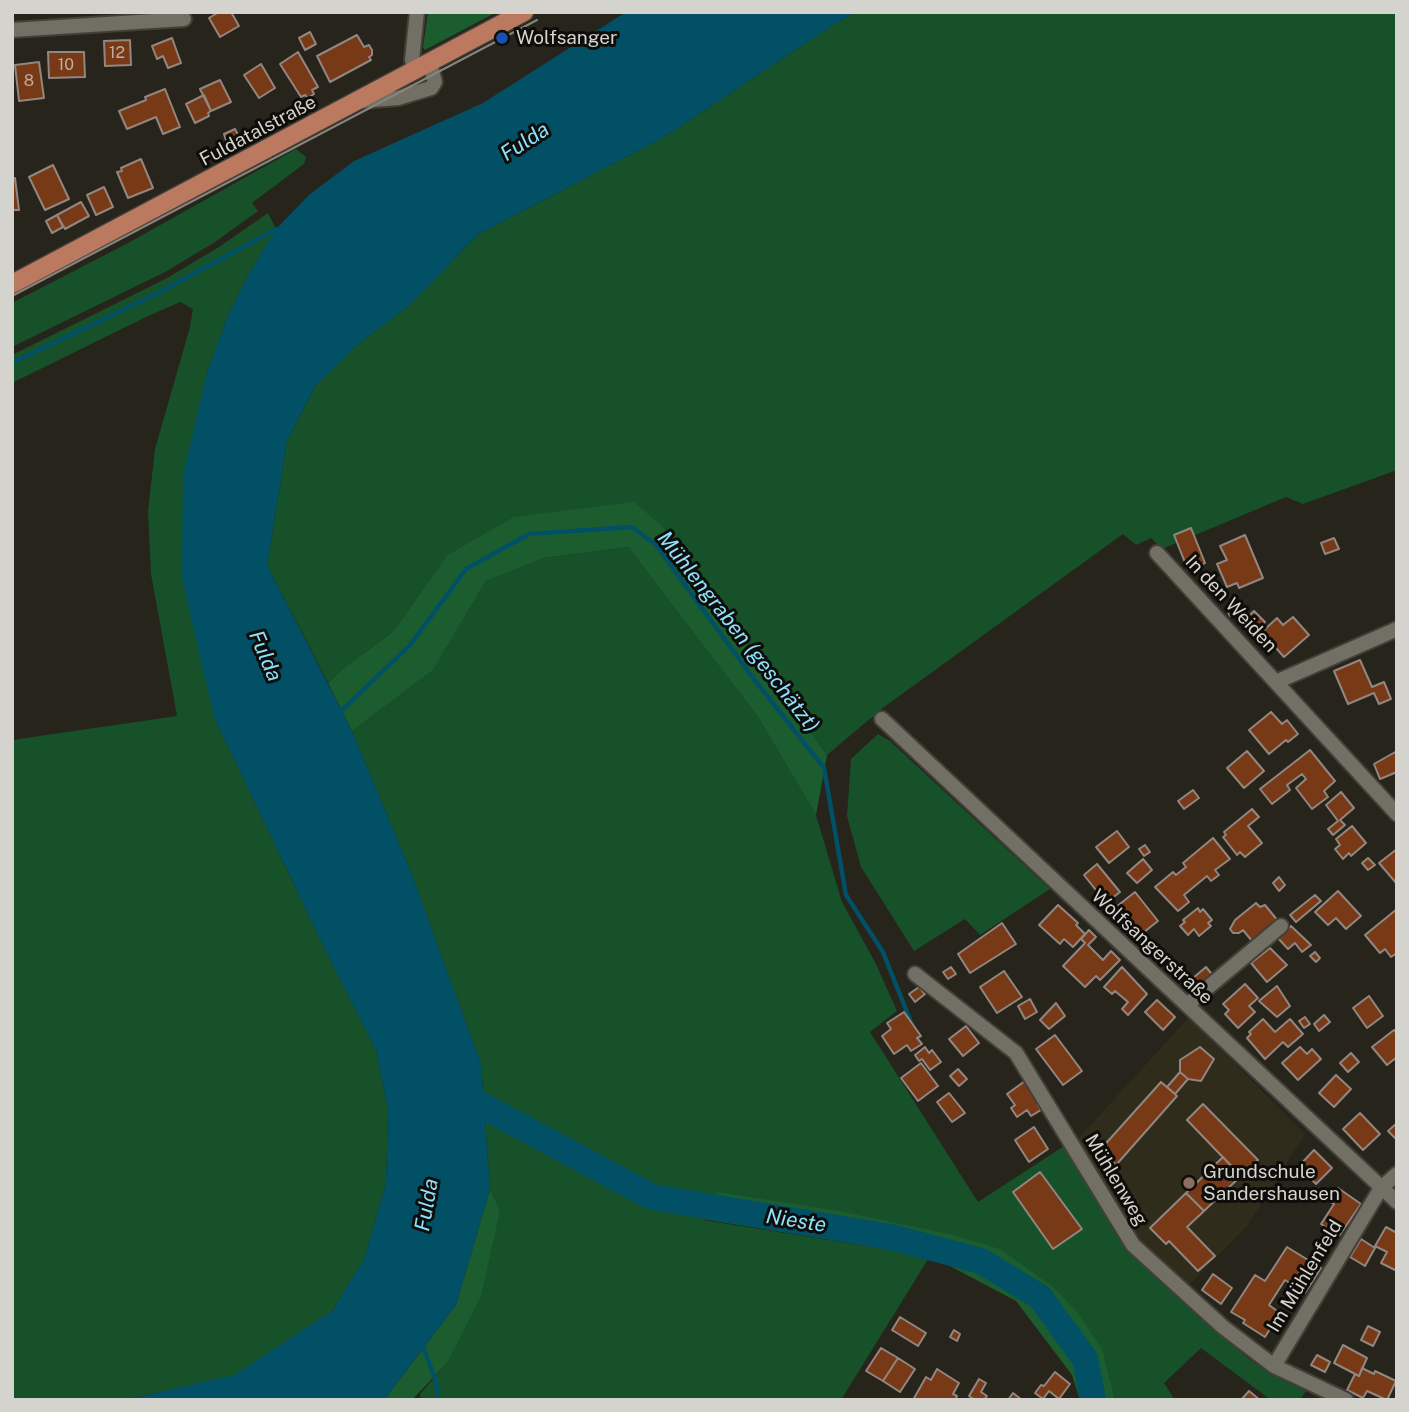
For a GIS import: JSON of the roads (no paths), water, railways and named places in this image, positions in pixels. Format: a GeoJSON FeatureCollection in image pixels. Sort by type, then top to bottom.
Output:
{"type":"FeatureCollection","features":[{"type":"Feature","properties":{"kind":"main road","name":"Fuldatalstraße"},"geometry":{"type":"LineString","coordinates":[[12,284],[524,12]]}},
{"type":"Feature","properties":{"kind":"street"},"geometry":{"type":"LineString","coordinates":[[417,12],[412,60],[423,66]]}},
{"type":"Feature","properties":{"kind":"street"},"geometry":{"type":"LineString","coordinates":[[12,30],[131,18],[184,19]]}},
{"type":"Feature","properties":{"kind":"street","name":"In den Weiden"},"geometry":{"type":"LineString","coordinates":[[1157,552],[1396,812]]}},
{"type":"Feature","properties":{"kind":"street","name":"In den Weiden"},"geometry":{"type":"LineString","coordinates":[[1276,682],[1397,629]]}},
{"type":"Feature","properties":{"kind":"street","name":"Wolfsangerstraße"},"geometry":{"type":"LineString","coordinates":[[881,719],[1397,1202]]}},
{"type":"Feature","properties":{"kind":"street"},"geometry":{"type":"LineString","coordinates":[[1187,1005],[1281,926]]}},
{"type":"Feature","properties":{"kind":"street","name":"Mühlenweg"},"geometry":{"type":"LineString","coordinates":[[915,974],[1016,1053],[1133,1245],[1223,1326],[1274,1366],[1346,1400]]}},
{"type":"Feature","properties":{"kind":"street","name":"Im Mühlenfeld"},"geometry":{"type":"LineString","coordinates":[[1274,1366],[1381,1188],[1397,1174]]}},
{"type":"Feature","properties":{"kind":"water","name":"Fulda"},"geometry":{"type":"Polygon","coordinates":[[[626,12],[857,12],[836,23],[664,137],[477,235],[410,305],[358,344],[315,386],[287,441],[267,565],[352,731],[412,875],[481,1064],[490,1189],[456,1305],[384,1400],[125,1400],[234,1375],[332,1311],[364,1259],[386,1183],[388,1110],[376,1050],[214,717],[182,578],[183,476],[206,376],[226,320],[247,277],[276,229],[309,195],[354,161],[483,103],[626,12]]]}},
{"type":"Feature","properties":{"kind":"waterway"},"geometry":{"type":"LineString","coordinates":[[12,363],[158,293],[276,229]]}},
{"type":"Feature","properties":{"kind":"waterway","name":"Mühlengraben (geschätzt)"},"geometry":{"type":"LineString","coordinates":[[338,714],[410,645],[466,569],[529,534],[632,527],[656,545],[750,674],[824,768],[846,895],[883,952],[912,1025]]}},
{"type":"Feature","properties":{"kind":"waterway","name":"Nieste"},"geometry":{"type":"LineString","coordinates":[[455,1091],[652,1197],[891,1237],[981,1261],[1040,1297],[1085,1359],[1093,1400]]}},
{"type":"Feature","properties":{"kind":"waterway"},"geometry":{"type":"LineString","coordinates":[[422,1344],[436,1381],[438,1400]]}},
{"type":"Feature","properties":{"kind":"tram line"},"geometry":{"type":"LineString","coordinates":[[12,296],[537,20]]}},
{"type":"Feature","properties":{"kind":"place","name":"Wolfsanger"},"geometry":{"type":"Point","coordinates":[502,38]}},
{"type":"Feature","properties":{"kind":"place","name":"Grundschule Sandershausen"},"geometry":{"type":"Point","coordinates":[1189,1183]}}]}
